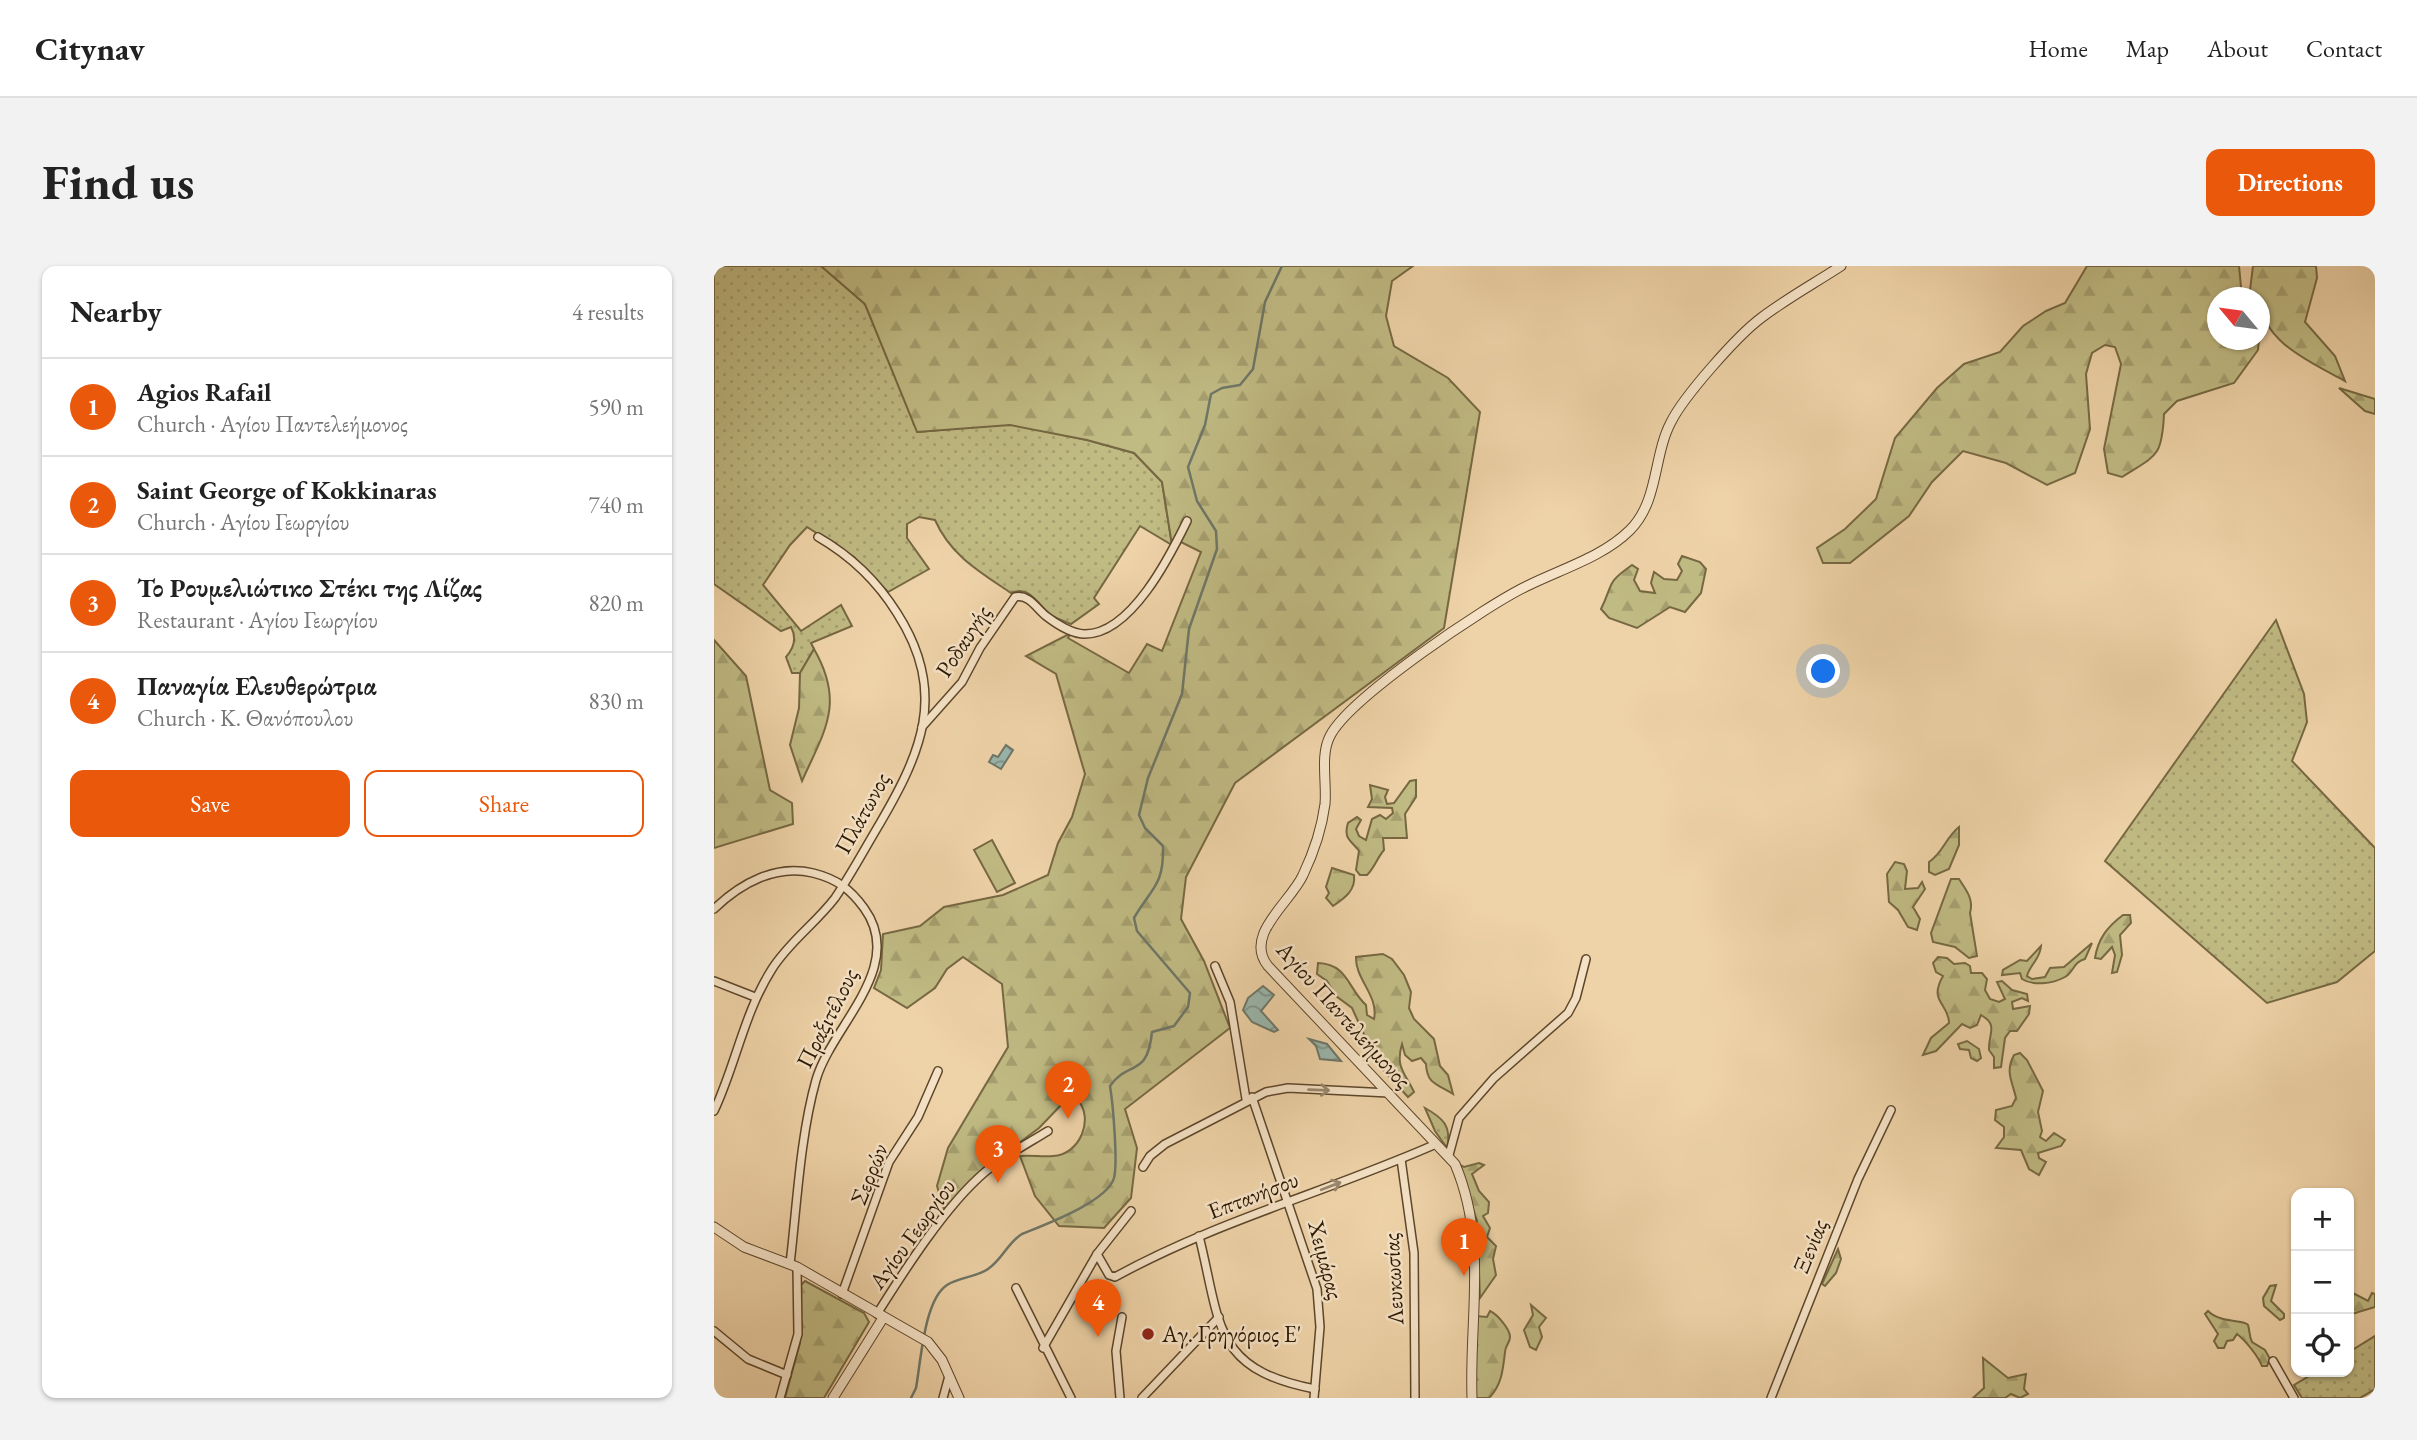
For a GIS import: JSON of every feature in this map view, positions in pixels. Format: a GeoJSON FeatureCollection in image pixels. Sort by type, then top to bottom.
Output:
{"type":"FeatureCollection","features":[{"type":"Feature","properties":{"kind":"street","name":"Αγίου Παντελεήμονος"},"geometry":{"type":"LineString","coordinates":[[1472,1398],[1471,1339],[1476,1245],[1469,1201],[1450,1155],[1436,1144],[1268,966],[1259,949],[1263,935],[1304,873],[1325,804],[1326,747],[1332,732],[1398,672],[1437,643],[1507,597],[1596,553],[1629,531],[1648,500],[1662,446],[1676,413],[1757,321],[1841,266]]}},
{"type":"Feature","properties":{"kind":"street","name":"Ροδαυγής"},"geometry":{"type":"LineString","coordinates":[[922,727],[962,682],[980,648],[1015,597],[1023,596],[1030,600],[1049,618],[1079,634],[1098,631],[1138,604],[1187,521]]}},
{"type":"Feature","properties":{"kind":"street","name":"Πλάτωνος"},"geometry":{"type":"LineString","coordinates":[[714,1111],[755,997],[775,965],[827,908],[844,884],[896,796],[916,749],[922,727],[925,685],[916,644],[871,578],[847,555],[818,537]]}},
{"type":"Feature","properties":{"kind":"street"},"geometry":{"type":"LineString","coordinates":[[714,909],[751,882],[785,869],[818,874],[844,884]]}},
{"type":"Feature","properties":{"kind":"street","name":"Πραξιτέλους"},"geometry":{"type":"LineString","coordinates":[[780,1398],[798,1334],[794,1266],[816,1079],[828,1049],[870,979],[876,962],[877,929],[854,894],[844,884]]}},
{"type":"Feature","properties":{"kind":"street"},"geometry":{"type":"LineString","coordinates":[[1450,1155],[1459,1118],[1494,1078],[1568,1013],[1580,989],[1586,959]]}},
{"type":"Feature","properties":{"kind":"street","name":"Χειμάρας"},"geometry":{"type":"LineString","coordinates":[[1215,966],[1230,1002],[1249,1098],[1290,1202],[1312,1269],[1321,1308],[1315,1394]]}},
{"type":"Feature","properties":{"kind":"street"},"geometry":{"type":"LineString","coordinates":[[714,981],[755,997]]}},
{"type":"Feature","properties":{"kind":"street","name":"Σερρών"},"geometry":{"type":"LineString","coordinates":[[842,1294],[889,1162],[918,1116],[939,1071]]}},
{"type":"Feature","properties":{"kind":"street"},"geometry":{"type":"LineString","coordinates":[[1143,1167],[1150,1156],[1165,1144],[1249,1098],[1288,1088],[1390,1093]]}},
{"type":"Feature","properties":{"kind":"street","name":"Ξενίας"},"geometry":{"type":"LineString","coordinates":[[1770,1398],[1858,1179],[1891,1110]]}},
{"type":"Feature","properties":{"kind":"street","name":"Αγίου Γεωργίου"},"geometry":{"type":"LineString","coordinates":[[880,1316],[905,1270],[972,1185],[1002,1159],[1048,1131]]}},
{"type":"Feature","properties":{"kind":"street","name":"Επτανήσου"},"geometry":{"type":"LineString","coordinates":[[1097,1254],[1109,1275],[1115,1278],[1199,1237],[1436,1144]]}},
{"type":"Feature","properties":{"kind":"street","name":"Λευκωσίας"},"geometry":{"type":"LineString","coordinates":[[1401,1159],[1414,1253],[1415,1398]]}},
{"type":"Feature","properties":{"kind":"street"},"geometry":{"type":"LineString","coordinates":[[1043,1348],[1097,1254],[1131,1210]]}},
{"type":"Feature","properties":{"kind":"street"},"geometry":{"type":"LineString","coordinates":[[715,1230],[744,1247],[794,1266],[918,1336],[935,1349],[958,1398]]}},
{"type":"Feature","properties":{"kind":"street"},"geometry":{"type":"LineString","coordinates":[[1199,1237],[1224,1338],[1253,1369],[1323,1398]]}},
{"type":"Feature","properties":{"kind":"street"},"geometry":{"type":"LineString","coordinates":[[1016,1288],[1067,1396]]}},
{"type":"Feature","properties":{"kind":"street"},"geometry":{"type":"LineString","coordinates":[[833,1398],[880,1316]]}},
{"type":"Feature","properties":{"kind":"street"},"geometry":{"type":"LineString","coordinates":[[1119,1398],[1116,1351],[1122,1317]]}},
{"type":"Feature","properties":{"kind":"street"},"geometry":{"type":"LineString","coordinates":[[1142,1398],[1152,1395],[1219,1317]]}},
{"type":"Feature","properties":{"kind":"street"},"geometry":{"type":"LineString","coordinates":[[714,1331],[748,1359],[787,1375]]}},
{"type":"Feature","properties":{"kind":"street"},"geometry":{"type":"LineString","coordinates":[[2273,1361],[2294,1398]]}},
{"type":"Feature","properties":{"kind":"street"},"geometry":{"type":"LineString","coordinates":[[943,1398],[948,1376]]}},
{"type":"Feature","properties":{"kind":"green space"},"geometry":{"type":"Polygon","coordinates":[[[714,266],[821,266],[865,304],[918,432],[1010,424],[1134,453],[1162,482],[1172,545],[1140,526],[1094,598],[1099,604],[1071,624],[1049,614],[1028,593],[1011,593],[978,570],[949,544],[935,520],[919,517],[907,524],[907,538],[929,569],[888,592],[854,557],[807,527],[790,545],[763,585],[801,631],[841,605],[852,626],[811,643],[814,649],[800,673],[792,673],[786,657],[794,643],[791,627],[781,631],[714,584],[714,266]]]}},
{"type":"Feature","properties":{"kind":"green space"},"geometry":{"type":"Polygon","coordinates":[[[821,266],[1413,266],[1392,281],[1386,316],[1394,346],[1448,378],[1480,412],[1444,628],[1235,783],[1186,877],[1181,919],[1204,961],[1230,1028],[1125,1109],[1137,1148],[1131,1198],[1104,1228],[1059,1226],[1035,1196],[1020,1156],[1063,1154],[1077,1143],[1082,1134],[1085,1116],[1077,1099],[1065,1101],[1039,1128],[980,1172],[944,1209],[937,1186],[948,1148],[1008,1047],[1002,984],[963,957],[947,969],[935,988],[907,1008],[874,988],[881,970],[883,934],[920,926],[944,907],[1003,895],[1048,875],[1058,843],[1072,817],[1085,774],[1056,674],[1026,656],[1071,633],[1068,638],[1129,673],[1147,644],[1162,651],[1201,552],[1181,542],[1177,548],[1172,545],[1162,482],[1134,453],[1087,440],[1010,425],[917,432],[865,304],[821,266]]]}},
{"type":"Feature","properties":{"kind":"green space"},"geometry":{"type":"Polygon","coordinates":[[[2087,266],[2239,266],[2241,287],[2207,287],[2207,350],[2258,350],[2234,383],[2177,401],[2164,414],[2162,439],[2155,453],[2122,477],[2108,473],[2104,449],[2121,364],[2115,347],[2105,345],[2092,353],[2086,374],[2090,429],[2075,473],[2047,485],[2006,463],[1963,451],[1932,482],[1909,516],[1850,563],[1823,563],[1817,548],[1845,529],[1876,499],[1895,438],[1937,388],[1964,364],[2000,352],[2023,326],[2046,311],[2065,303],[2087,266]]]}},
{"type":"Feature","properties":{"kind":"green space"},"geometry":{"type":"Polygon","coordinates":[[[2253,266],[2316,266],[2317,278],[2305,322],[2335,356],[2345,381],[2304,358],[2278,338],[2270,328],[2270,287],[2250,287],[2253,266]]]}},
{"type":"Feature","properties":{"kind":"green space"},"geometry":{"type":"Polygon","coordinates":[[[2339,388],[2375,399],[2375,414],[2365,411],[2339,388]]]}},
{"type":"Feature","properties":{"kind":"green space"},"geometry":{"type":"Polygon","coordinates":[[[1682,556],[1700,562],[1706,569],[1701,593],[1685,612],[1670,607],[1637,628],[1609,618],[1601,609],[1611,584],[1632,565],[1638,569],[1634,580],[1640,591],[1655,593],[1651,583],[1654,572],[1664,579],[1677,580],[1682,571],[1678,564],[1682,556]]]}},
{"type":"Feature","properties":{"kind":"green space"},"geometry":{"type":"Polygon","coordinates":[[[2276,620],[2304,694],[2307,722],[2292,761],[2375,848],[2375,951],[2337,982],[2267,1003],[2105,861],[2276,620]]]}},
{"type":"Feature","properties":{"kind":"green space"},"geometry":{"type":"Polygon","coordinates":[[[714,640],[746,676],[770,790],[792,803],[793,824],[714,848],[714,640]]]}},
{"type":"Feature","properties":{"kind":"green space"},"geometry":{"type":"Polygon","coordinates":[[[814,649],[823,668],[830,701],[824,731],[802,781],[790,745],[799,708],[800,673],[814,649]]]}},
{"type":"Feature","properties":{"kind":"green space"},"geometry":{"type":"Polygon","coordinates":[[[1416,780],[1416,797],[1405,814],[1407,838],[1383,838],[1384,850],[1367,875],[1360,875],[1356,870],[1359,851],[1347,836],[1348,823],[1357,817],[1361,820],[1356,829],[1359,836],[1366,840],[1372,819],[1380,815],[1386,819],[1393,813],[1392,808],[1368,807],[1372,799],[1370,785],[1388,790],[1385,797],[1387,804],[1394,803],[1410,781],[1416,780]]]}},
{"type":"Feature","properties":{"kind":"green space"},"geometry":{"type":"Polygon","coordinates":[[[1959,827],[1959,845],[1949,869],[1935,875],[1929,872],[1929,862],[1959,827]]]}},
{"type":"Feature","properties":{"kind":"green space"},"geometry":{"type":"Polygon","coordinates":[[[992,840],[1015,883],[997,892],[974,850],[992,840]]]}},
{"type":"Feature","properties":{"kind":"green space"},"geometry":{"type":"Polygon","coordinates":[[[1895,862],[1904,864],[1907,871],[1905,889],[1918,888],[1922,882],[1925,889],[1913,907],[1920,919],[1917,930],[1908,927],[1898,910],[1889,902],[1887,874],[1895,862]]]}},
{"type":"Feature","properties":{"kind":"green space"},"geometry":{"type":"Polygon","coordinates":[[[1332,868],[1354,875],[1349,893],[1333,906],[1326,898],[1329,893],[1326,887],[1332,868]]]}},
{"type":"Feature","properties":{"kind":"green space"},"geometry":{"type":"Polygon","coordinates":[[[1951,879],[1959,879],[1970,899],[1977,956],[1969,958],[1955,947],[1933,942],[1931,933],[1951,879]]]}},
{"type":"Feature","properties":{"kind":"green space"},"geometry":{"type":"Polygon","coordinates":[[[2123,915],[2130,915],[2131,923],[2120,935],[2122,955],[2117,972],[2112,973],[2115,955],[2112,947],[2101,959],[2095,958],[2104,934],[2123,915]]]}},
{"type":"Feature","properties":{"kind":"green space"},"geometry":{"type":"Polygon","coordinates":[[[2092,943],[2085,959],[2078,962],[2068,975],[2049,983],[2026,981],[2020,973],[2002,975],[2003,970],[2020,960],[2027,961],[2041,946],[2027,976],[2032,979],[2045,977],[2050,968],[2064,967],[2092,943]]]}},
{"type":"Feature","properties":{"kind":"green space"},"geometry":{"type":"Polygon","coordinates":[[[1383,954],[1392,959],[1404,975],[1411,992],[1409,1008],[1414,1019],[1434,1039],[1440,1066],[1448,1075],[1453,1094],[1431,1080],[1421,1058],[1412,1061],[1405,1055],[1402,1044],[1400,1064],[1414,1092],[1408,1097],[1377,1063],[1352,1008],[1336,996],[1327,981],[1317,974],[1318,963],[1336,968],[1366,1005],[1367,1015],[1374,1019],[1373,1003],[1359,973],[1356,957],[1383,954]]]}},
{"type":"Feature","properties":{"kind":"green space"},"geometry":{"type":"Polygon","coordinates":[[[1938,957],[1947,958],[1954,964],[1965,963],[1970,966],[1971,973],[1982,973],[1987,979],[1985,990],[1990,999],[1999,1002],[2005,999],[1997,982],[2002,981],[2012,990],[2027,994],[2028,1001],[2022,998],[2012,1002],[2013,1009],[2030,1006],[2029,1014],[2017,1031],[2010,1031],[2005,1038],[2001,1067],[1994,1068],[1994,1057],[1989,1050],[1991,1026],[1981,1015],[1977,1025],[1970,1028],[1962,1024],[1936,1051],[1923,1055],[1931,1038],[1949,1023],[1938,997],[1943,976],[1936,972],[1933,963],[1938,957]]]}},
{"type":"Feature","properties":{"kind":"green space"},"geometry":{"type":"Polygon","coordinates":[[[1967,1041],[1979,1049],[1981,1058],[1977,1061],[1971,1058],[1969,1050],[1960,1049],[1958,1044],[1967,1041]]]}},
{"type":"Feature","properties":{"kind":"green space"},"geometry":{"type":"Polygon","coordinates":[[[2020,1053],[2027,1060],[2043,1091],[2038,1112],[2042,1131],[2040,1137],[2046,1141],[2054,1133],[2065,1140],[2061,1146],[2038,1153],[2039,1158],[2046,1162],[2039,1175],[2029,1169],[2021,1150],[1996,1148],[2004,1137],[2004,1127],[1995,1120],[1996,1110],[2012,1106],[2016,1098],[2010,1066],[2014,1055],[2020,1053]]]}},
{"type":"Feature","properties":{"kind":"green space"},"geometry":{"type":"Polygon","coordinates":[[[1425,1108],[1445,1124],[1448,1134],[1447,1148],[1435,1131],[1425,1108]]]}},
{"type":"Feature","properties":{"kind":"green space"},"geometry":{"type":"Polygon","coordinates":[[[1479,1163],[1484,1165],[1472,1174],[1479,1191],[1489,1202],[1488,1213],[1483,1216],[1490,1228],[1487,1237],[1496,1246],[1493,1259],[1496,1275],[1480,1298],[1477,1221],[1458,1164],[1464,1167],[1479,1163]]]}},
{"type":"Feature","properties":{"kind":"green space"},"geometry":{"type":"Polygon","coordinates":[[[1838,1249],[1841,1259],[1836,1273],[1825,1286],[1822,1284],[1838,1249]]]}},
{"type":"Feature","properties":{"kind":"green space"},"geometry":{"type":"Polygon","coordinates":[[[805,1281],[864,1313],[869,1322],[824,1398],[785,1398],[800,1343],[800,1286],[805,1281]]]}},
{"type":"Feature","properties":{"kind":"green space"},"geometry":{"type":"Polygon","coordinates":[[[2276,1285],[2271,1301],[2284,1314],[2284,1318],[2280,1320],[2264,1306],[2263,1298],[2270,1286],[2276,1285]]]}},
{"type":"Feature","properties":{"kind":"green space"},"geometry":{"type":"Polygon","coordinates":[[[2372,1293],[2375,1294],[2375,1307],[2354,1313],[2354,1294],[2368,1301],[2372,1293]]]}},
{"type":"Feature","properties":{"kind":"green space"},"geometry":{"type":"Polygon","coordinates":[[[1531,1305],[1546,1318],[1539,1327],[1542,1337],[1536,1350],[1530,1347],[1524,1330],[1533,1315],[1531,1305]]]}},
{"type":"Feature","properties":{"kind":"green space"},"geometry":{"type":"Polygon","coordinates":[[[1490,1311],[1506,1326],[1510,1339],[1497,1388],[1489,1398],[1476,1398],[1476,1316],[1487,1317],[1490,1311]]]}},
{"type":"Feature","properties":{"kind":"green space"},"geometry":{"type":"Polygon","coordinates":[[[2208,1311],[2219,1318],[2246,1323],[2252,1342],[2265,1350],[2270,1359],[2267,1366],[2262,1366],[2251,1348],[2237,1334],[2233,1340],[2227,1341],[2224,1348],[2218,1348],[2214,1341],[2218,1334],[2205,1314],[2208,1311]]]}},
{"type":"Feature","properties":{"kind":"green space"},"geometry":{"type":"Polygon","coordinates":[[[2375,1336],[2375,1389],[2360,1398],[2302,1398],[2294,1385],[2308,1377],[2354,1377],[2354,1349],[2375,1336]]]}},
{"type":"Feature","properties":{"kind":"green space"},"geometry":{"type":"Polygon","coordinates":[[[1983,1358],[2008,1378],[2026,1374],[2024,1389],[2028,1394],[2020,1398],[2011,1394],[2005,1398],[1973,1398],[1984,1388],[1983,1358]]]}},
{"type":"Feature","properties":{"kind":"water"},"geometry":{"type":"Polygon","coordinates":[[[1006,745],[1013,750],[1001,769],[989,762],[993,755],[998,757],[1006,745]]]}},
{"type":"Feature","properties":{"kind":"water"},"geometry":{"type":"Polygon","coordinates":[[[1263,986],[1274,995],[1261,1011],[1278,1030],[1274,1032],[1252,1022],[1243,1010],[1248,998],[1263,986]]]}},
{"type":"Feature","properties":{"kind":"water"},"geometry":{"type":"Polygon","coordinates":[[[1309,1039],[1327,1044],[1341,1061],[1320,1059],[1316,1046],[1309,1039]]]}},
{"type":"Feature","properties":{"kind":"waterway"},"geometry":{"type":"LineString","coordinates":[[911,1398],[916,1388],[928,1317],[939,1293],[952,1282],[988,1269],[1022,1234],[1074,1212],[1109,1187],[1114,1178],[1115,1160],[1110,1086],[1117,1078],[1142,1063],[1150,1047],[1152,1032],[1174,1026],[1188,1007],[1190,993],[1137,931],[1134,918],[1156,885],[1163,859],[1163,846],[1145,828],[1139,815],[1148,778],[1182,694],[1189,629],[1217,549],[1216,531],[1197,501],[1188,467],[1205,425],[1211,394],[1222,388],[1240,385],[1253,369],[1265,302],[1282,266]]}},
{"type":"Feature","properties":{"kind":"place","name":"Saint George of Kokkinaras"},"geometry":{"type":"Point","coordinates":[1068,1119]}},
{"type":"Feature","properties":{"kind":"place","name":"Το Ρουμελιώτικο Στέκι της Λίζας"},"geometry":{"type":"Point","coordinates":[998,1183]}},
{"type":"Feature","properties":{"kind":"place","name":"Agios Rafail"},"geometry":{"type":"Point","coordinates":[1464,1276]}},
{"type":"Feature","properties":{"kind":"place","name":"Αγ. Γρηγόριος Ε'"},"geometry":{"type":"Point","coordinates":[1148,1334]}},
{"type":"Feature","properties":{"kind":"place","name":"Παναγία Ελευθερώτρια"},"geometry":{"type":"Point","coordinates":[1098,1337]}}]}
